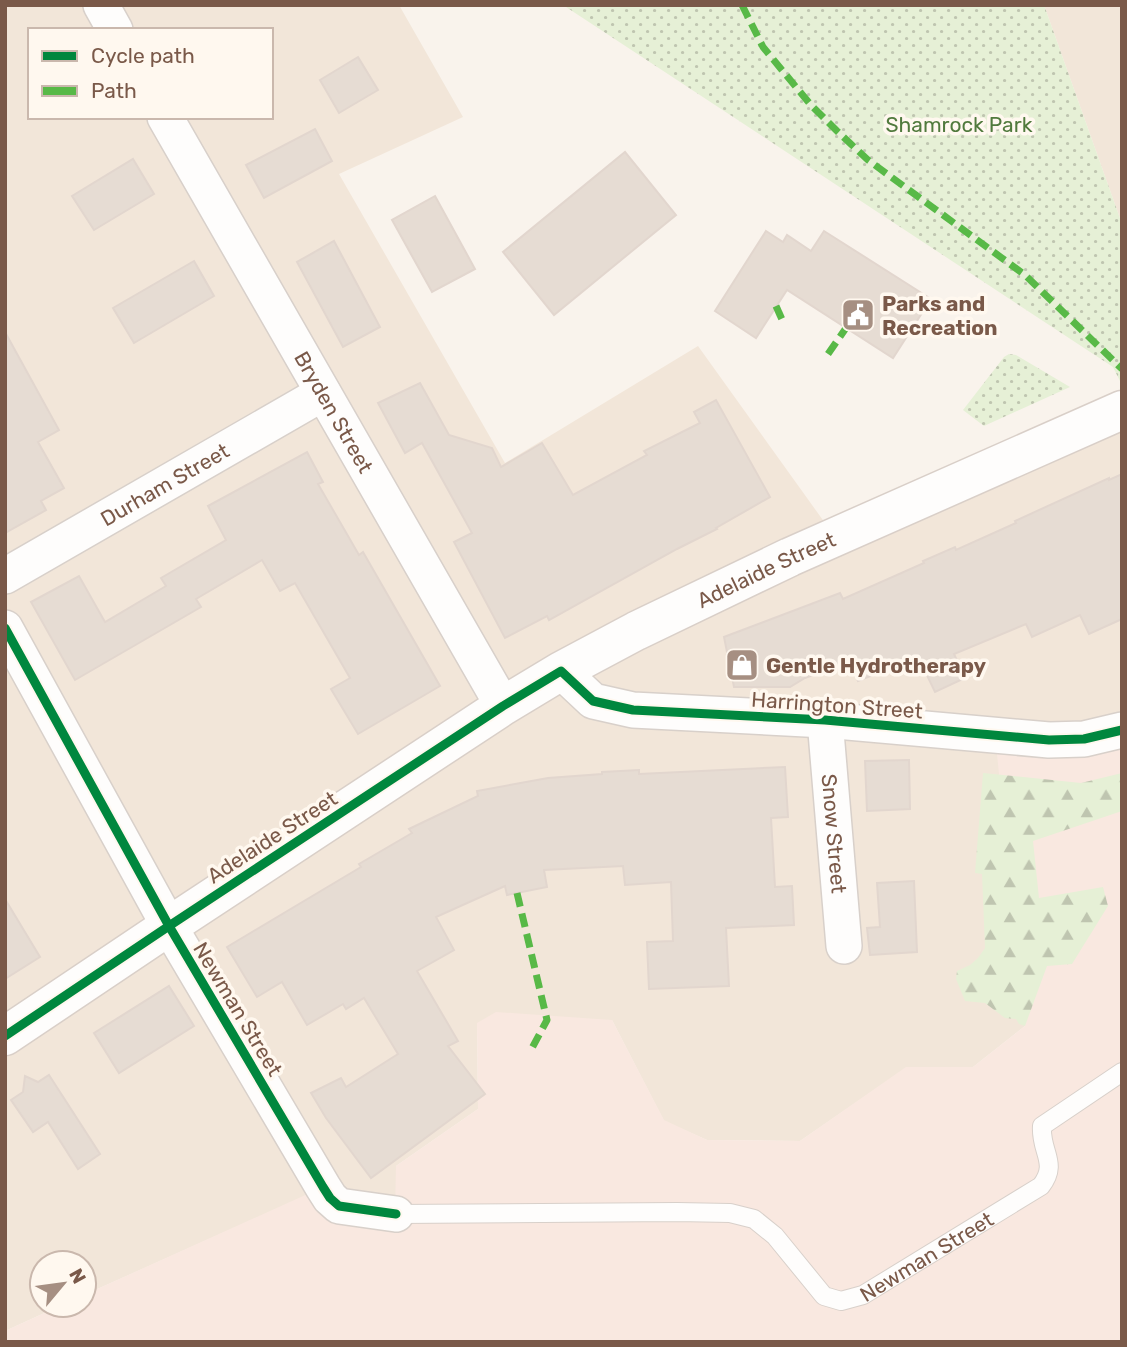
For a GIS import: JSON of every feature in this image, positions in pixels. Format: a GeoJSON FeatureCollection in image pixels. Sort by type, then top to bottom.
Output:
{"type":"FeatureCollection","features":[{"type":"Feature","properties":{"kind":"street"},"geometry":{"type":"LineString","coordinates":[[101,5],[114,28]]}},
{"type":"Feature","properties":{"kind":"street","name":"Bryden Street"},"geometry":{"type":"LineString","coordinates":[[166,119],[503,706]]}},
{"type":"Feature","properties":{"kind":"street","name":"Durham Street"},"geometry":{"type":"LineString","coordinates":[[5,576],[323,393]]}},
{"type":"Feature","properties":{"kind":"street","name":"Adelaide Street"},"geometry":{"type":"LineString","coordinates":[[5,1036],[503,706],[561,671],[636,631],[790,557],[1122,410]]}},
{"type":"Feature","properties":{"kind":"street","name":"Newman Street"},"geometry":{"type":"LineString","coordinates":[[5,628],[169,926],[330,1198],[340,1206],[396,1214]]}},
{"type":"Feature","properties":{"kind":"street","name":"Harrington Street"},"geometry":{"type":"LineString","coordinates":[[561,671],[593,701],[633,710],[825,720],[1049,740],[1083,739],[1122,730]]}},
{"type":"Feature","properties":{"kind":"street","name":"Snow Street"},"geometry":{"type":"LineString","coordinates":[[825,720],[844,946]]}},
{"type":"Feature","properties":{"kind":"lane","name":"Newman Street"},"geometry":{"type":"LineString","coordinates":[[396,1214],[730,1213],[754,1219],[775,1236],[824,1296],[841,1301],[863,1295],[1041,1186],[1047,1179],[1050,1166],[1041,1137],[1042,1126],[1122,1072]]}},
{"type":"Feature","properties":{"kind":"shaded area"},"geometry":{"type":"Polygon","coordinates":[[[5,5],[399,5],[463,117],[339,174],[505,463],[698,346],[830,530],[1122,409],[1122,730],[1025,1026],[973,1067],[906,1068],[800,1141],[707,1140],[664,1121],[612,1020],[477,1023],[478,1109],[396,1166],[396,1214],[323,1188],[98,1289],[98,1249],[28,1249],[28,1319],[31,1319],[5,1331],[5,5]]]}},
{"type":"Feature","properties":{"kind":"shaded area"},"geometry":{"type":"Polygon","coordinates":[[[1044,5],[1122,5],[1122,224],[1044,5]]]}},
{"type":"Feature","properties":{"kind":"shaded area"},"geometry":{"type":"Polygon","coordinates":[[[1122,730],[1122,1342],[5,1342],[5,1331],[31,1319],[98,1319],[98,1289],[323,1187],[395,1214],[396,1166],[478,1109],[477,1023],[496,1012],[612,1020],[664,1120],[707,1140],[800,1141],[906,1067],[973,1067],[1025,1026],[995,735],[1122,730]]]}},
{"type":"Feature","properties":{"kind":"green space","name":"Shamrock Park"},"geometry":{"type":"Polygon","coordinates":[[[563,5],[1044,5],[1122,224],[1122,385],[1113,367],[563,5]]]}},
{"type":"Feature","properties":{"kind":"green space"},"geometry":{"type":"Polygon","coordinates":[[[1009,354],[1016,355],[1070,387],[984,426],[963,410],[1009,354]]]}},
{"type":"Feature","properties":{"kind":"green space"},"geometry":{"type":"Polygon","coordinates":[[[983,773],[1081,783],[1122,773],[1122,811],[1033,841],[1039,898],[1103,887],[1108,906],[1072,964],[1047,966],[1025,1026],[1019,1024],[1016,1019],[1005,1018],[985,1003],[965,1001],[956,979],[957,971],[970,965],[985,948],[982,874],[975,873],[983,773]]]}},
{"type":"Feature","properties":{"kind":"building"},"geometry":{"type":"Polygon","coordinates":[[[358,57],[378,90],[339,113],[320,80],[358,57]]]}},
{"type":"Feature","properties":{"kind":"building"},"geometry":{"type":"Polygon","coordinates":[[[315,129],[332,161],[264,198],[246,165],[315,129]]]}},
{"type":"Feature","properties":{"kind":"building"},"geometry":{"type":"Polygon","coordinates":[[[625,152],[676,215],[554,315],[503,252],[625,152]]]}},
{"type":"Feature","properties":{"kind":"building"},"geometry":{"type":"Polygon","coordinates":[[[133,159],[154,194],[94,230],[72,196],[133,159]]]}},
{"type":"Feature","properties":{"kind":"building"},"geometry":{"type":"Polygon","coordinates":[[[435,196],[475,269],[432,292],[392,220],[435,196]]]}},
{"type":"Feature","properties":{"kind":"building"},"geometry":{"type":"Polygon","coordinates":[[[766,231],[783,242],[787,235],[811,251],[824,231],[931,299],[893,358],[787,290],[756,338],[715,311],[766,231]]]}},
{"type":"Feature","properties":{"kind":"building"},"geometry":{"type":"Polygon","coordinates":[[[334,241],[380,327],[343,347],[297,262],[334,241]]]}},
{"type":"Feature","properties":{"kind":"building"},"geometry":{"type":"Polygon","coordinates":[[[194,261],[214,296],[134,343],[113,308],[194,261]]]}},
{"type":"Feature","properties":{"kind":"building"},"geometry":{"type":"Polygon","coordinates":[[[5,332],[59,430],[38,442],[64,488],[41,501],[46,510],[5,533],[5,332]]]}},
{"type":"Feature","properties":{"kind":"building"},"geometry":{"type":"Polygon","coordinates":[[[420,383],[449,435],[492,448],[501,467],[542,443],[573,495],[647,455],[644,451],[700,423],[694,412],[716,400],[770,497],[717,529],[549,620],[547,616],[505,638],[454,542],[472,533],[422,443],[405,453],[378,403],[420,383]]]}},
{"type":"Feature","properties":{"kind":"building"},"geometry":{"type":"Polygon","coordinates":[[[307,452],[323,482],[318,484],[359,555],[363,552],[440,686],[358,734],[331,689],[350,678],[295,583],[280,591],[262,560],[196,599],[201,607],[75,680],[31,602],[79,576],[105,622],[166,586],[161,578],[226,540],[208,506],[307,452]]]}},
{"type":"Feature","properties":{"kind":"building"},"geometry":{"type":"Polygon","coordinates":[[[1122,474],[1122,619],[1089,634],[1080,615],[1032,637],[1026,624],[954,654],[965,678],[935,692],[924,669],[917,672],[911,660],[858,681],[850,661],[805,678],[790,687],[734,687],[724,637],[840,593],[843,599],[1122,474]]]}},
{"type":"Feature","properties":{"kind":"building"},"geometry":{"type":"Polygon","coordinates":[[[909,760],[910,809],[867,811],[865,761],[909,760]]]}},
{"type":"Feature","properties":{"kind":"building"},"geometry":{"type":"Polygon","coordinates":[[[785,767],[788,817],[771,818],[775,887],[792,886],[794,925],[726,928],[729,986],[649,989],[647,942],[673,941],[671,882],[625,885],[623,866],[544,870],[547,887],[507,895],[505,886],[436,917],[454,950],[417,971],[458,1041],[448,1046],[485,1094],[371,1178],[326,1118],[311,1093],[341,1078],[346,1087],[398,1054],[364,998],[346,1009],[343,1004],[307,1025],[282,982],[257,997],[227,947],[361,867],[359,864],[412,833],[409,829],[478,796],[477,791],[548,778],[602,772],[639,770],[639,774],[785,767]]]}},
{"type":"Feature","properties":{"kind":"building"},"geometry":{"type":"Polygon","coordinates":[[[914,881],[917,952],[870,955],[867,928],[880,927],[877,883],[914,881]]]}},
{"type":"Feature","properties":{"kind":"building"},"geometry":{"type":"Polygon","coordinates":[[[5,899],[40,957],[5,979],[5,899]]]}},
{"type":"Feature","properties":{"kind":"building"},"geometry":{"type":"Polygon","coordinates":[[[169,986],[194,1026],[119,1073],[94,1033],[169,986]]]}},
{"type":"Feature","properties":{"kind":"building"},"geometry":{"type":"Polygon","coordinates":[[[49,1075],[100,1154],[78,1169],[48,1122],[33,1132],[11,1100],[23,1092],[25,1076],[38,1082],[49,1075]]]}},
{"type":"Feature","properties":{"kind":"marked path"},"geometry":{"type":"LineString","coordinates":[[742,5],[763,47],[810,104],[837,131],[868,160],[1025,275],[1122,369]]}},
{"type":"Feature","properties":{"kind":"marked path"},"geometry":{"type":"LineString","coordinates":[[776,306],[784,324]]}},
{"type":"Feature","properties":{"kind":"marked path"},"geometry":{"type":"LineString","coordinates":[[828,354],[846,328]]}},
{"type":"Feature","properties":{"kind":"marked path"},"geometry":{"type":"LineString","coordinates":[[517,893],[547,1020],[531,1050]]}},
{"type":"Feature","properties":{"kind":"cycle path"},"geometry":{"type":"LineString","coordinates":[[5,628],[169,926],[330,1198],[339,1206],[396,1214]]}},
{"type":"Feature","properties":{"kind":"cycle path"},"geometry":{"type":"LineString","coordinates":[[5,1036],[503,706],[561,671],[593,701],[633,710],[825,720],[1049,740],[1084,739],[1122,730]]}},
{"type":"Feature","properties":{"kind":"place","name":"Parks and Recreation"},"geometry":{"type":"Point","coordinates":[858,315]}},
{"type":"Feature","properties":{"kind":"place","name":"Gentle Hydrotherapy"},"geometry":{"type":"Point","coordinates":[742,665]}}]}
